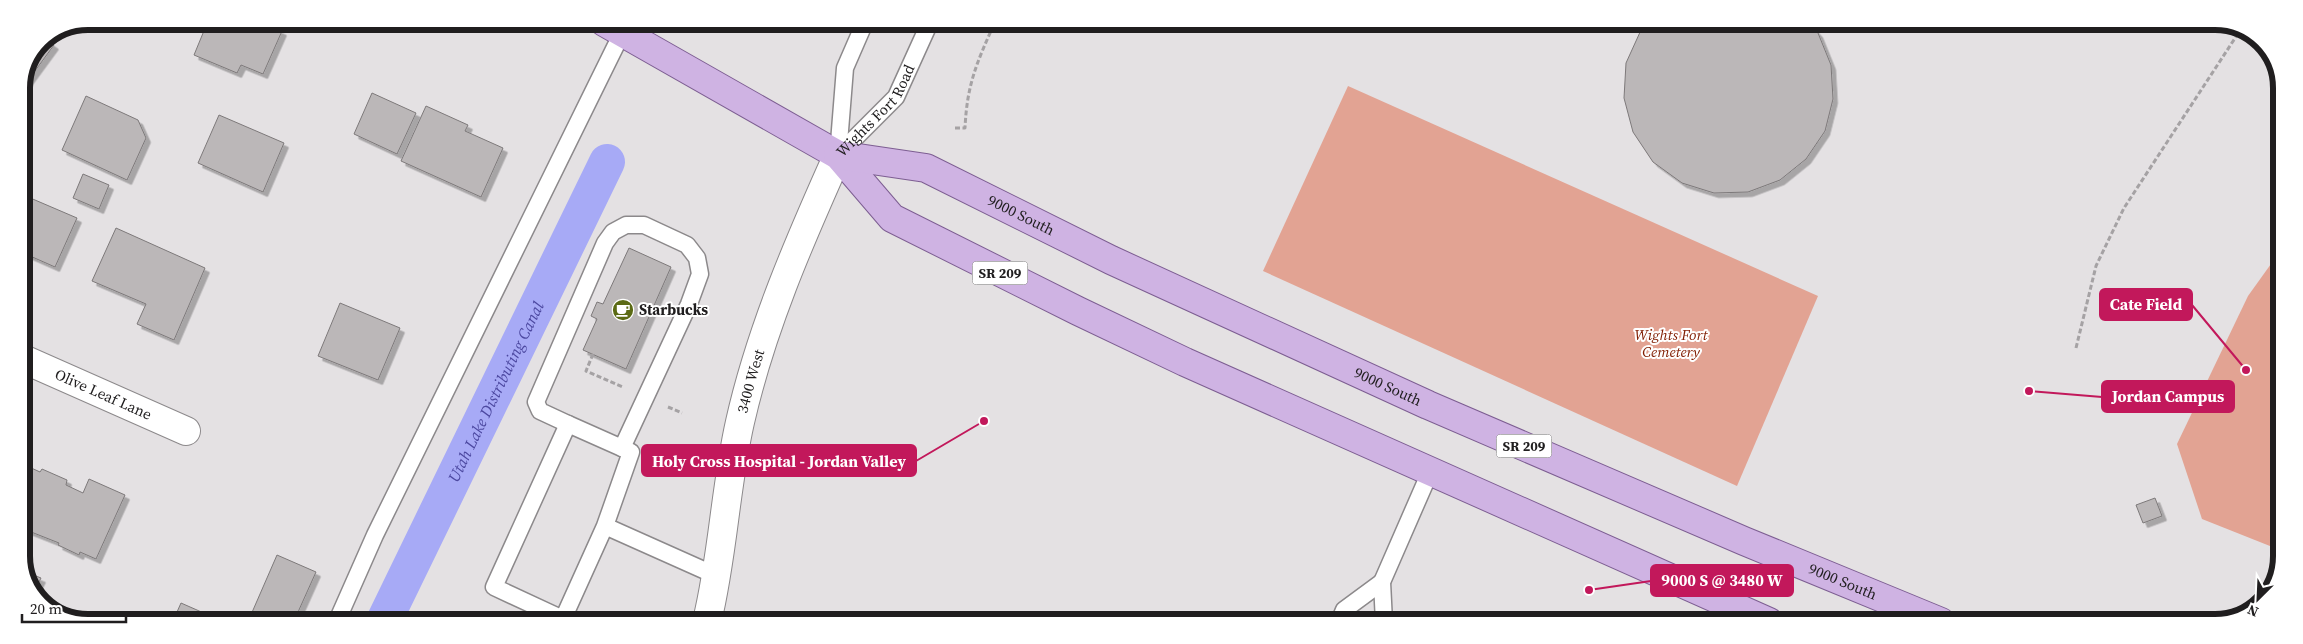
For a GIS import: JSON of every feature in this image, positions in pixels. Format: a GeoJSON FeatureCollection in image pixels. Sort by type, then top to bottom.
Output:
{"type":"FeatureCollection","features":[{"type":"Feature","properties":{"kind":"main road","name":"9000 South"},"geometry":{"type":"LineString","coordinates":[[618,30],[838,155],[892,218],[1096,320],[1307,418],[1751,614]]}},
{"type":"Feature","properties":{"kind":"main road","name":"9000 South"},"geometry":{"type":"LineString","coordinates":[[838,155],[926,168],[1111,260],[1402,394],[1744,541],[1922,614]]}},
{"type":"Feature","properties":{"kind":"street","name":"3400 West"},"geometry":{"type":"LineString","coordinates":[[709,614],[717,576],[733,457],[756,359],[773,308],[800,240],[838,155]]}},
{"type":"Feature","properties":{"kind":"street","name":"Olive Leaf Lane"},"geometry":{"type":"LineString","coordinates":[[30,362],[186,431]]}},
{"type":"Feature","properties":{"kind":"lane"},"geometry":{"type":"LineString","coordinates":[[339,614],[612,30]]}},
{"type":"Feature","properties":{"kind":"lane","name":"Wights Fort Road"},"geometry":{"type":"LineString","coordinates":[[838,155],[845,68],[862,30]]}},
{"type":"Feature","properties":{"kind":"lane","name":"Wights Fort Road"},"geometry":{"type":"LineString","coordinates":[[838,155],[896,97],[926,30]]}},
{"type":"Feature","properties":{"kind":"lane"},"geometry":{"type":"LineString","coordinates":[[565,614],[605,526],[632,452],[622,448],[568,424],[540,411],[536,402],[605,243],[613,232],[626,225],[644,225],[687,245],[697,258],[700,274],[689,304],[622,448]]}},
{"type":"Feature","properties":{"kind":"lane"},"geometry":{"type":"LineString","coordinates":[[552,614],[494,587],[568,424]]}},
{"type":"Feature","properties":{"kind":"lane"},"geometry":{"type":"LineString","coordinates":[[1384,614],[1382,582],[1430,472]]}},
{"type":"Feature","properties":{"kind":"lane"},"geometry":{"type":"LineString","coordinates":[[605,526],[717,576]]}},
{"type":"Feature","properties":{"kind":"lane"},"geometry":{"type":"LineString","coordinates":[[1342,614],[1344,610],[1382,582]]}},
{"type":"Feature","properties":{"kind":"path"},"geometry":{"type":"LineString","coordinates":[[955,128],[965,128],[966,98],[975,68],[992,30]]}},
{"type":"Feature","properties":{"kind":"path"},"geometry":{"type":"LineString","coordinates":[[2076,348],[2096,266],[2124,208],[2238,34]]}},
{"type":"Feature","properties":{"kind":"path"},"geometry":{"type":"LineString","coordinates":[[593,354],[586,371],[628,390]]}},
{"type":"Feature","properties":{"kind":"green space","name":"Wights Fort Cemetery"},"geometry":{"type":"Polygon","coordinates":[[[1348,86],[1818,296],[1737,486],[1263,271],[1348,86]]]}},
{"type":"Feature","properties":{"kind":"green space"},"geometry":{"type":"Polygon","coordinates":[[[2273,261],[2273,547],[2202,519],[2177,444],[2248,296],[2273,261]]]}},
{"type":"Feature","properties":{"kind":"building"},"geometry":{"type":"Polygon","coordinates":[[[204,30],[282,31],[263,74],[241,65],[237,73],[194,55],[204,30]]]}},
{"type":"Feature","properties":{"kind":"building"},"geometry":{"type":"Polygon","coordinates":[[[1641,30],[1815,30],[1831,65],[1833,99],[1825,131],[1806,159],[1780,180],[1748,192],[1714,193],[1682,183],[1653,162],[1633,132],[1624,98],[1626,63],[1641,30]]]}},
{"type":"Feature","properties":{"kind":"building"},"geometry":{"type":"Polygon","coordinates":[[[52,43],[54,45],[31,76],[40,56],[47,47],[52,43]]]}},
{"type":"Feature","properties":{"kind":"building"},"geometry":{"type":"Polygon","coordinates":[[[372,93],[416,113],[397,154],[354,134],[372,93]]]}},
{"type":"Feature","properties":{"kind":"building"},"geometry":{"type":"Polygon","coordinates":[[[86,96],[138,120],[146,138],[127,180],[62,150],[86,96]]]}},
{"type":"Feature","properties":{"kind":"building"},"geometry":{"type":"Polygon","coordinates":[[[426,106],[468,125],[465,131],[503,148],[481,197],[401,161],[426,106]]]}},
{"type":"Feature","properties":{"kind":"building"},"geometry":{"type":"Polygon","coordinates":[[[219,115],[284,143],[263,192],[198,163],[219,115]]]}},
{"type":"Feature","properties":{"kind":"building"},"geometry":{"type":"Polygon","coordinates":[[[83,174],[109,185],[99,209],[73,198],[83,174]]]}},
{"type":"Feature","properties":{"kind":"building"},"geometry":{"type":"Polygon","coordinates":[[[30,198],[77,218],[55,267],[30,256],[30,198]]]}},
{"type":"Feature","properties":{"kind":"building"},"geometry":{"type":"Polygon","coordinates":[[[116,228],[205,268],[174,340],[137,324],[146,304],[92,281],[116,228]]]}},
{"type":"Feature","properties":{"kind":"building","name":"Starbucks"},"geometry":{"type":"Polygon","coordinates":[[[629,248],[671,267],[626,369],[583,350],[597,319],[591,316],[597,302],[603,304],[629,248]]]}},
{"type":"Feature","properties":{"kind":"building"},"geometry":{"type":"Polygon","coordinates":[[[340,303],[400,328],[378,380],[318,356],[340,303]]]}},
{"type":"Feature","properties":{"kind":"building"},"geometry":{"type":"Polygon","coordinates":[[[30,467],[40,472],[42,469],[67,480],[66,485],[83,493],[89,479],[125,495],[96,559],[80,552],[79,555],[58,545],[59,543],[30,532],[30,467]]]}},
{"type":"Feature","properties":{"kind":"building"},"geometry":{"type":"Polygon","coordinates":[[[2155,498],[2162,516],[2143,523],[2136,505],[2155,498]]]}},
{"type":"Feature","properties":{"kind":"building"},"geometry":{"type":"Polygon","coordinates":[[[277,555],[316,572],[297,614],[251,614],[277,555]]]}},
{"type":"Feature","properties":{"kind":"building"},"geometry":{"type":"Polygon","coordinates":[[[33,575],[41,578],[38,584],[33,575]]]}},
{"type":"Feature","properties":{"kind":"building"},"geometry":{"type":"Polygon","coordinates":[[[181,603],[206,614],[176,614],[181,603]]]}},
{"type":"Feature","properties":{"kind":"waterway","name":"Utah Lake Distributing Canal"},"geometry":{"type":"LineString","coordinates":[[387,614],[607,162]]}},
{"type":"Feature","properties":{"kind":"place","name":"Starbucks"},"geometry":{"type":"Point","coordinates":[623,310]}},
{"type":"Feature","properties":{"kind":"place","name":"Cate Field"},"geometry":{"type":"Point","coordinates":[2246,370]}},
{"type":"Feature","properties":{"kind":"place","name":"Jordan Campus"},"geometry":{"type":"Point","coordinates":[2029,391]}},
{"type":"Feature","properties":{"kind":"place","name":"Holy Cross Hospital - Jordan Valley"},"geometry":{"type":"Point","coordinates":[984,421]}},
{"type":"Feature","properties":{"kind":"place","name":"9000 S @ 3480 W"},"geometry":{"type":"Point","coordinates":[1589,590]}}]}
